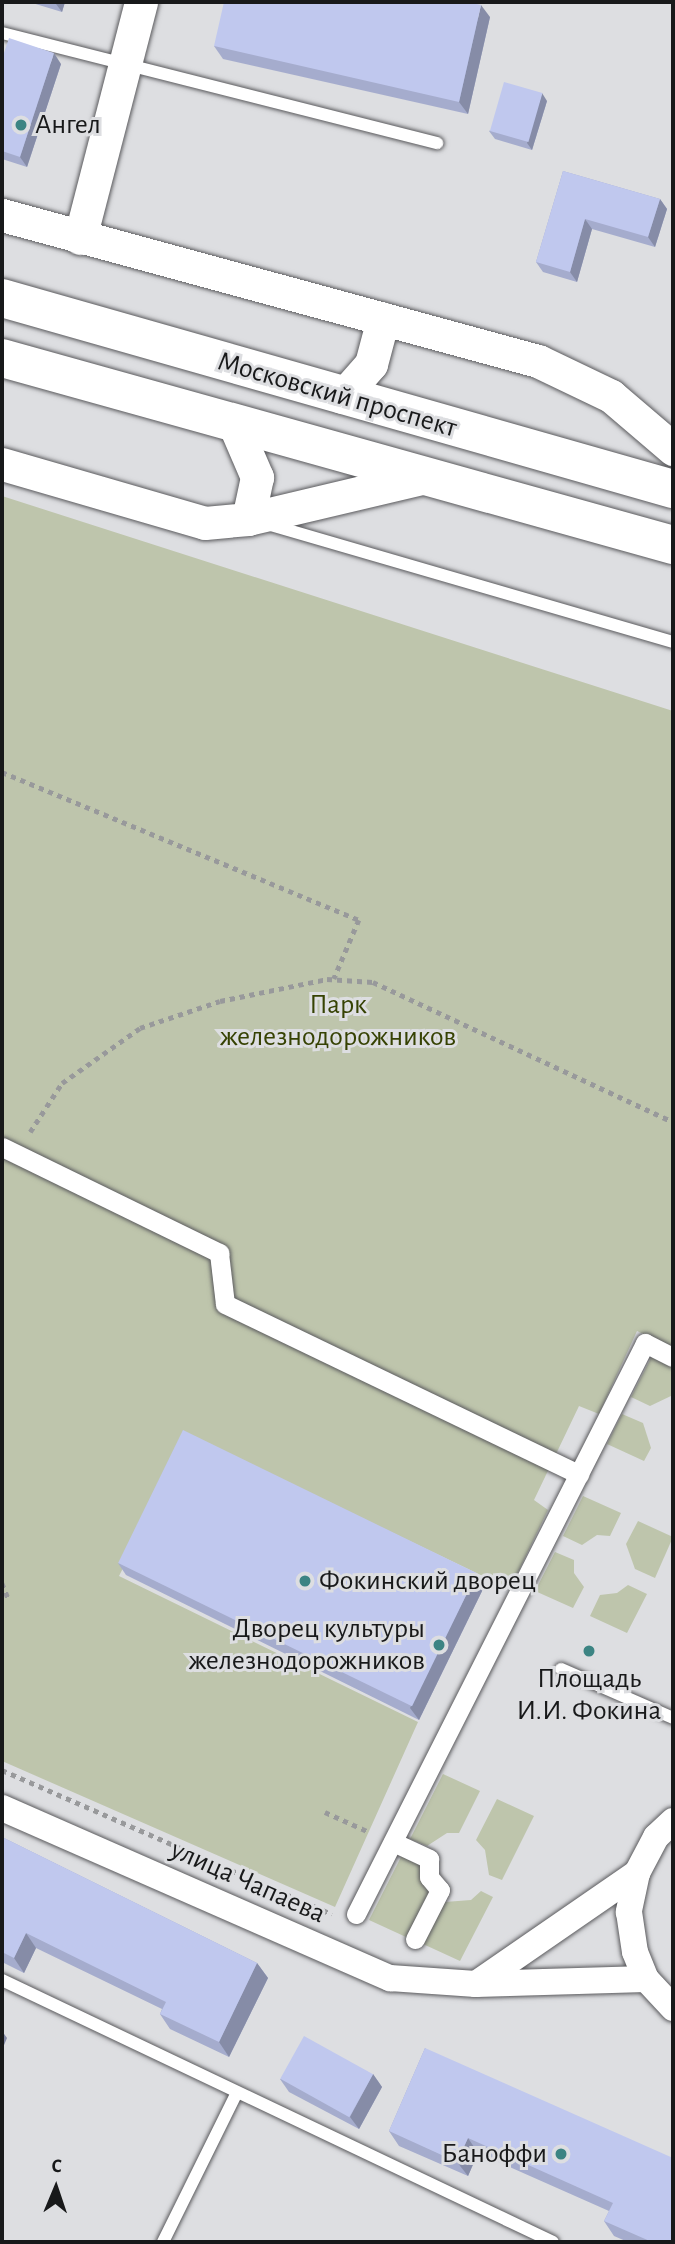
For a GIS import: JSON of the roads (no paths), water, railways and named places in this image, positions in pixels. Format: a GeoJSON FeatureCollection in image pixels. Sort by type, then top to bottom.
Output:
{"type":"FeatureCollection","features":[{"type":"Feature","properties":{"kind":"main road","name":"Московский проспект"},"geometry":{"type":"LineString","coordinates":[[2,298],[342,397],[673,489]]}},
{"type":"Feature","properties":{"kind":"main road","name":"Московский проспект"},"geometry":{"type":"LineString","coordinates":[[2,358],[234,426],[673,545]]}},
{"type":"Feature","properties":{"kind":"street"},"geometry":{"type":"LineString","coordinates":[[80,238],[141,2]]}},
{"type":"Feature","properties":{"kind":"street"},"geometry":{"type":"LineString","coordinates":[[2,215],[538,361],[611,396],[673,449]]}},
{"type":"Feature","properties":{"kind":"street"},"geometry":{"type":"LineString","coordinates":[[342,397],[371,364],[383,319]]}},
{"type":"Feature","properties":{"kind":"street"},"geometry":{"type":"LineString","coordinates":[[234,426],[257,477],[248,519]]}},
{"type":"Feature","properties":{"kind":"street"},"geometry":{"type":"LineString","coordinates":[[2,464],[205,523],[248,519],[426,477]]}},
{"type":"Feature","properties":{"kind":"street"},"geometry":{"type":"LineString","coordinates":[[9,1151],[219,1253],[225,1304],[579,1474]]}},
{"type":"Feature","properties":{"kind":"street"},"geometry":{"type":"LineString","coordinates":[[356,1914],[645,1343],[673,1357]]}},
{"type":"Feature","properties":{"kind":"street","name":"улица Чапаева"},"geometry":{"type":"LineString","coordinates":[[2,1808],[390,1978],[475,1984],[646,1979]]}},
{"type":"Feature","properties":{"kind":"street"},"geometry":{"type":"LineString","coordinates":[[673,1821],[656,1837],[636,1873],[629,1912],[635,1952],[646,1979],[673,2008]]}},
{"type":"Feature","properties":{"kind":"street"},"geometry":{"type":"LineString","coordinates":[[393,1842],[429,1859],[429,1877],[440,1890],[415,1939]]}},
{"type":"Feature","properties":{"kind":"street"},"geometry":{"type":"LineString","coordinates":[[475,1984],[636,1873]]}},
{"type":"Feature","properties":{"kind":"lane"},"geometry":{"type":"LineString","coordinates":[[2,33],[126,62],[437,144]]}},
{"type":"Feature","properties":{"kind":"lane"},"geometry":{"type":"LineString","coordinates":[[248,519],[673,642]]}},
{"type":"Feature","properties":{"kind":"lane"},"geometry":{"type":"LineString","coordinates":[[561,1669],[673,1717]]}},
{"type":"Feature","properties":{"kind":"lane"},"geometry":{"type":"LineString","coordinates":[[2,1980],[553,2242]]}},
{"type":"Feature","properties":{"kind":"lane"},"geometry":{"type":"LineString","coordinates":[[163,2242],[237,2092]]}},
{"type":"Feature","properties":{"kind":"place","name":"Ангел"},"geometry":{"type":"Point","coordinates":[21,125]}},
{"type":"Feature","properties":{"kind":"place","name":"Фокинский дворец"},"geometry":{"type":"Point","coordinates":[305,1581]}},
{"type":"Feature","properties":{"kind":"place","name":"Дворец культуры железнодорожников"},"geometry":{"type":"Point","coordinates":[439,1645]}},
{"type":"Feature","properties":{"kind":"place","name":"Площадь И.И. Фокина"},"geometry":{"type":"Point","coordinates":[589,1651]}},
{"type":"Feature","properties":{"kind":"place","name":"Баноффи"},"geometry":{"type":"Point","coordinates":[561,2154]}},
{"type":"Feature","properties":{"kind":"park label","name":"Парк железнодорожников"},"geometry":{"type":"Point","coordinates":[338,1021]}}]}
